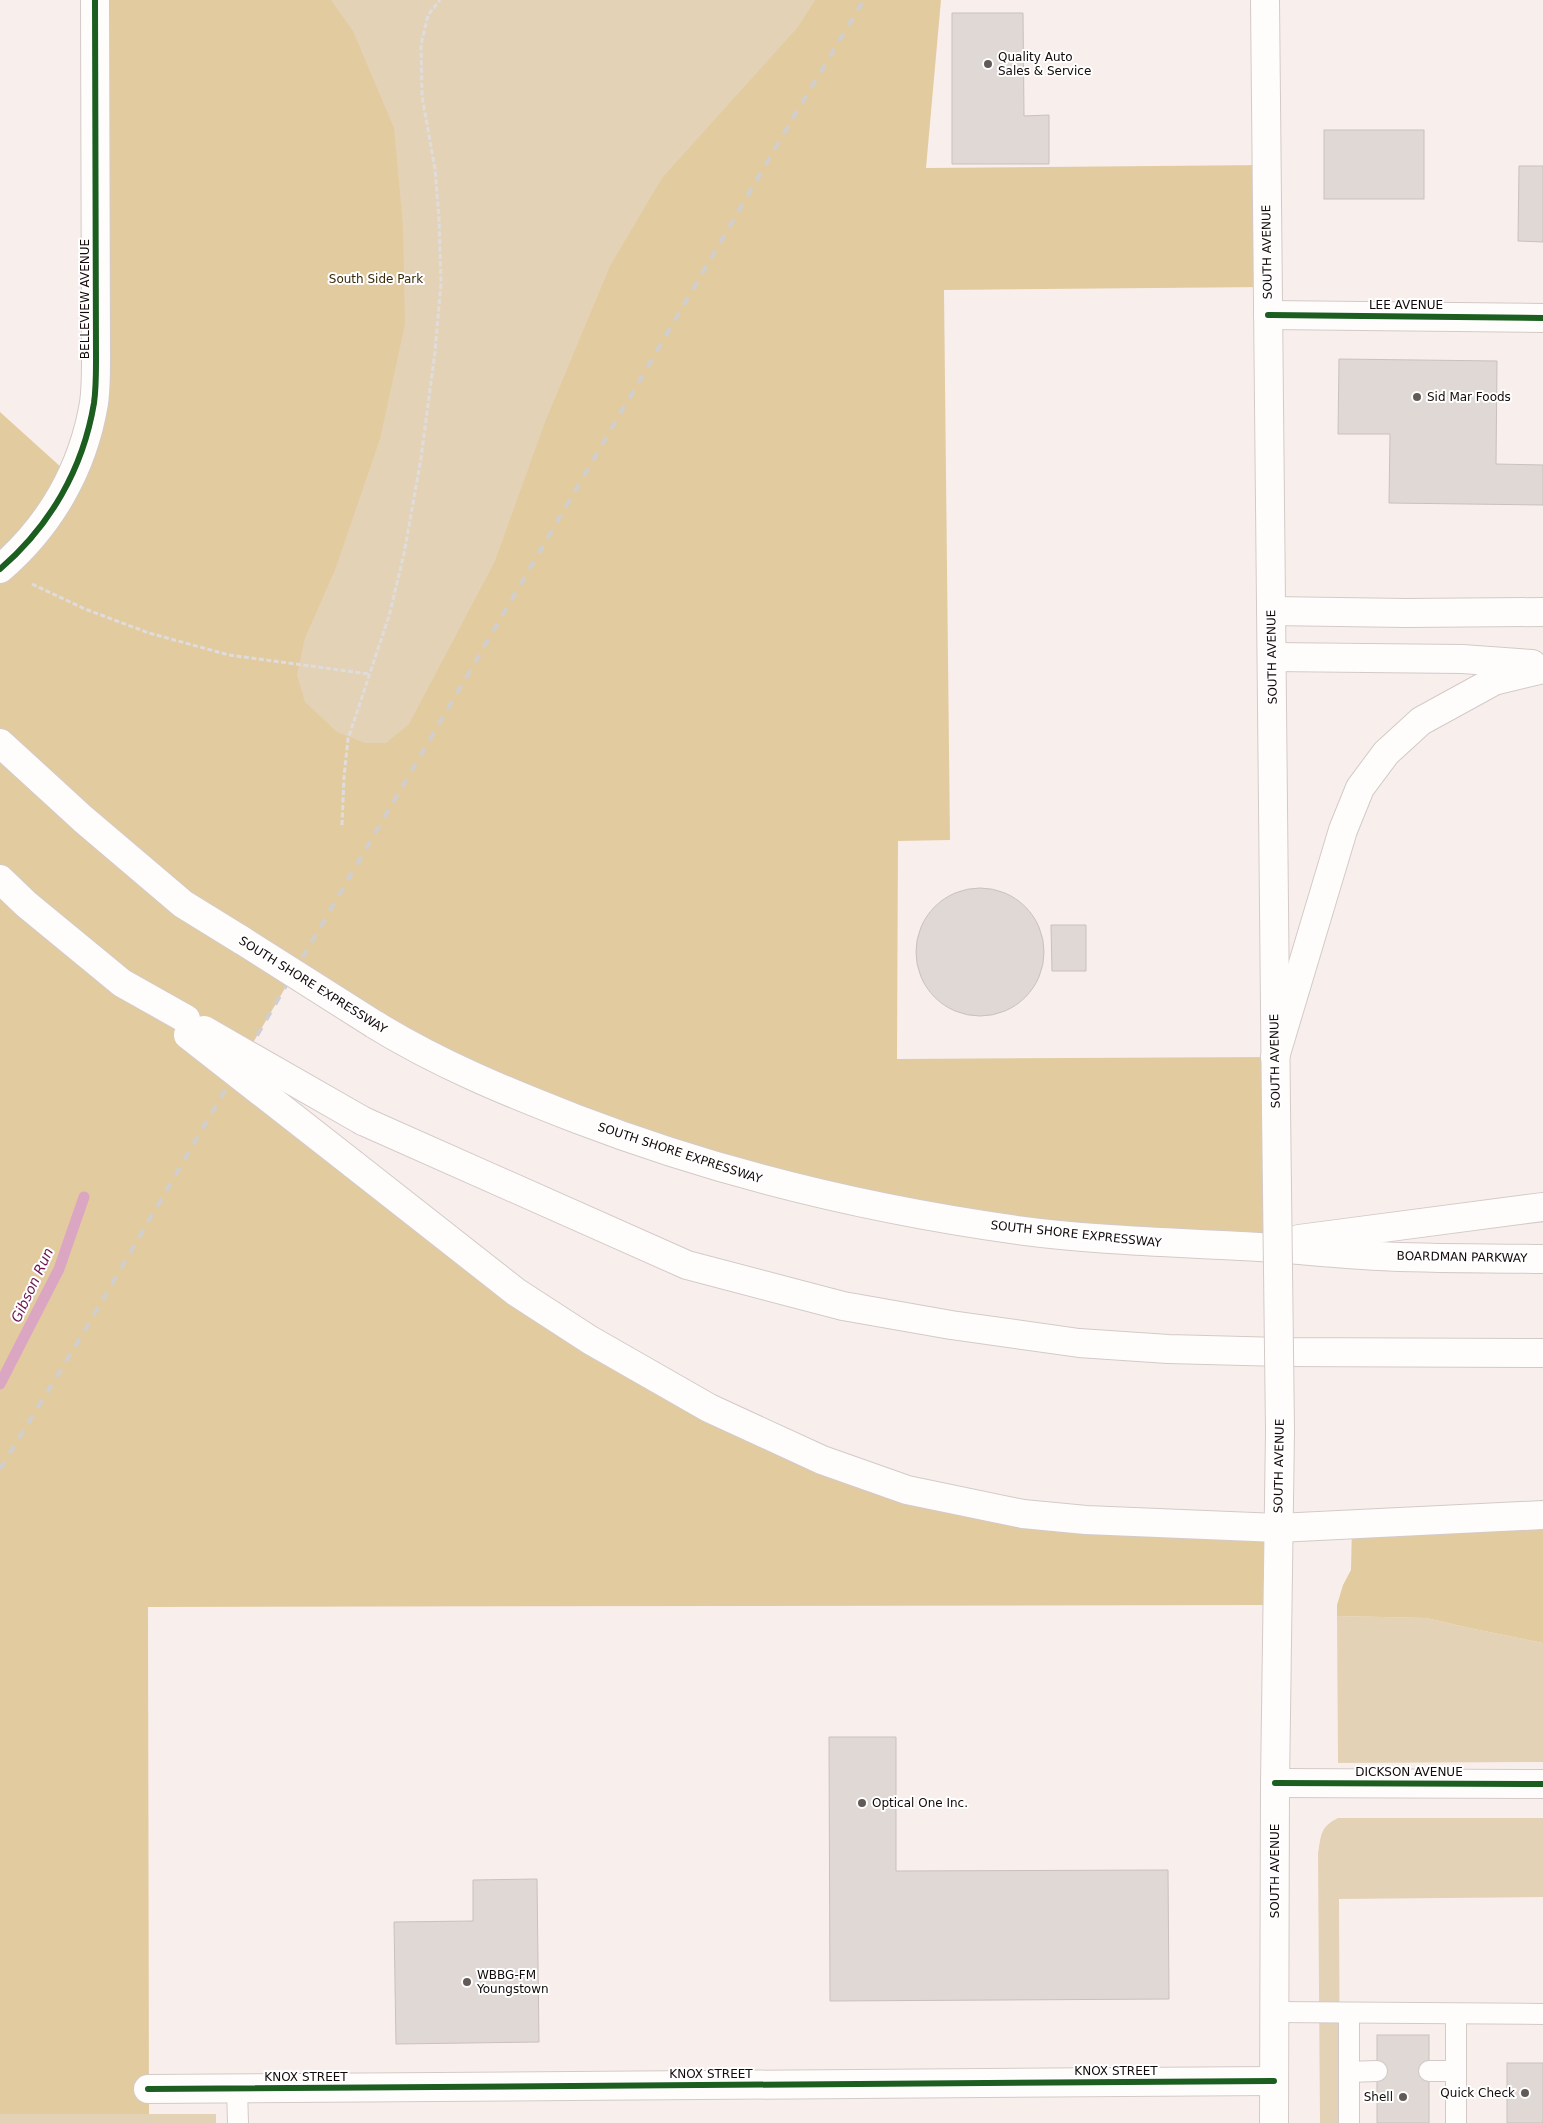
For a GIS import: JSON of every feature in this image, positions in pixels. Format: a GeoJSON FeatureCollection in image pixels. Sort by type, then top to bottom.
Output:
{"type":"FeatureCollection","features":[{"type":"Feature","properties":{"kind":"main road","name":"BELLEVIEW AVENUE"},"geometry":{"type":"LineString","coordinates":[[2,568],[37,531],[58,504],[72,477],[86,442],[94,401],[96,361],[95,0]]}},
{"type":"Feature","properties":{"kind":"main road","name":"SOUTH AVENUE"},"geometry":{"type":"LineString","coordinates":[[1265,0],[1280,1431],[1275,1783],[1274,2123]]}},
{"type":"Feature","properties":{"kind":"main road","name":"LEE AVENUE"},"geometry":{"type":"LineString","coordinates":[[1268,315],[1543,318]]}},
{"type":"Feature","properties":{"kind":"main road"},"geometry":{"type":"LineString","coordinates":[[1271,610],[1406,613],[1543,612]]}},
{"type":"Feature","properties":{"kind":"main road"},"geometry":{"type":"LineString","coordinates":[[1272,657],[1462,659],[1543,664]]}},
{"type":"Feature","properties":{"kind":"main road"},"geometry":{"type":"LineString","coordinates":[[1275,1057],[1343,830],[1360,788],[1386,753],[1421,721],[1494,681],[1543,669]]}},
{"type":"Feature","properties":{"kind":"main road","name":"SOUTH SHORE EXPRESSWAY"},"geometry":{"type":"LineString","coordinates":[[0,743],[83,819],[183,904],[406,1044],[520,1097],[630,1139],[749,1176],[895,1210],[1019,1230],[1146,1242],[1242,1246],[1382,1256]]}},
{"type":"Feature","properties":{"kind":"main road"},"geometry":{"type":"LineString","coordinates":[[0,879],[26,904],[122,983],[187,1027],[353,1164],[516,1292],[590,1340],[709,1408],[822,1460],[907,1490],[1023,1514],[1086,1520],[1278,1528],[1543,1515]]}},
{"type":"Feature","properties":{"kind":"main road"},"geometry":{"type":"LineString","coordinates":[[187,1027],[363,1121],[688,1265],[843,1306],[951,1325],[1079,1342],[1168,1349],[1384,1353],[1543,1353]]}},
{"type":"Feature","properties":{"kind":"main road"},"geometry":{"type":"LineString","coordinates":[[1242,1246],[1543,1207]]}},
{"type":"Feature","properties":{"kind":"main road","name":"BOARDMAN PARKWAY"},"geometry":{"type":"LineString","coordinates":[[1382,1256],[1543,1258]]}},
{"type":"Feature","properties":{"kind":"main road","name":"DICKSON AVENUE"},"geometry":{"type":"LineString","coordinates":[[1275,1783],[1543,1784]]}},
{"type":"Feature","properties":{"kind":"main road","name":"KNOX STREET"},"geometry":{"type":"LineString","coordinates":[[148,2089],[1274,2081]]}},
{"type":"Feature","properties":{"kind":"lane"},"geometry":{"type":"LineString","coordinates":[[1274,2012],[1543,2014]]}},
{"type":"Feature","properties":{"kind":"lane"},"geometry":{"type":"LineString","coordinates":[[1349,2013],[1349,2123]]}},
{"type":"Feature","properties":{"kind":"lane"},"geometry":{"type":"LineString","coordinates":[[1456,2014],[1456,2123]]}},
{"type":"Feature","properties":{"kind":"lane"},"geometry":{"type":"LineString","coordinates":[[1349,2072],[1377,2072]]}},
{"type":"Feature","properties":{"kind":"lane"},"geometry":{"type":"LineString","coordinates":[[1429,2072],[1456,2072]]}},
{"type":"Feature","properties":{"kind":"lane"},"geometry":{"type":"LineString","coordinates":[[238,2089],[238,2123]]}},
{"type":"Feature","properties":{"kind":"path"},"geometry":{"type":"LineString","coordinates":[[342,825],[348,739],[389,616],[404,554],[435,352],[441,283],[439,218],[434,168],[422,96],[420,45],[428,15],[440,0]]}},
{"type":"Feature","properties":{"kind":"path"},"geometry":{"type":"LineString","coordinates":[[2,568],[85,609],[149,633],[229,655],[369,674]]}},
{"type":"Feature","properties":{"kind":"green space","name":"South Side Park"},"geometry":{"type":"Polygon","coordinates":[[[95,0],[873,0],[332,907],[86,442],[95,0]]]}},
{"type":"Feature","properties":{"kind":"green space"},"geometry":{"type":"Polygon","coordinates":[[[95,0],[331,0],[353,31],[394,128],[403,226],[405,324],[380,439],[335,570],[305,638],[297,675],[305,702],[337,732],[365,743],[386,743],[409,724],[495,561],[545,422],[610,266],[662,178],[798,27],[815,0],[941,0],[926,168],[1266,165],[1268,287],[944,290],[950,840],[898,841],[897,1059],[1275,1057],[1277,1237],[1019,1230],[630,1139],[294,973],[234,1075],[590,1340],[907,1490],[1278,1528],[1277,1605],[148,1607],[149,2114],[0,2114],[0,412],[72,477],[86,442],[95,0]]]}},
{"type":"Feature","properties":{"kind":"green space"},"geometry":{"type":"Polygon","coordinates":[[[1543,1515],[1543,1643],[1426,1618],[1337,1616],[1337,1605],[1343,1585],[1351,1570],[1352,1524],[1543,1515]]]}},
{"type":"Feature","properties":{"kind":"green space"},"geometry":{"type":"Polygon","coordinates":[[[1337,1616],[1426,1618],[1543,1643],[1543,1762],[1338,1763],[1337,1616]]]}},
{"type":"Feature","properties":{"kind":"green space"},"geometry":{"type":"Polygon","coordinates":[[[1338,1818],[1543,1818],[1543,1897],[1339,1899],[1340,2123],[1320,2123],[1318,1854],[1322,1832],[1332,1821],[1338,1818]]]}},
{"type":"Feature","properties":{"kind":"green space"},"geometry":{"type":"Polygon","coordinates":[[[0,2114],[216,2114],[216,2123],[0,2123],[0,2114]]]}},
{"type":"Feature","properties":{"kind":"building","name":"Quality Auto Sales & Service"},"geometry":{"type":"Polygon","coordinates":[[[952,13],[1023,13],[1024,116],[1049,115],[1049,164],[952,164],[952,13]]]}},
{"type":"Feature","properties":{"kind":"building"},"geometry":{"type":"Polygon","coordinates":[[[1324,130],[1424,130],[1424,199],[1324,199],[1324,130]]]}},
{"type":"Feature","properties":{"kind":"building"},"geometry":{"type":"Polygon","coordinates":[[[1519,166],[1543,166],[1543,242],[1518,241],[1519,166]]]}},
{"type":"Feature","properties":{"kind":"building","name":"Sid Mar Foods"},"geometry":{"type":"Polygon","coordinates":[[[1339,359],[1497,361],[1496,464],[1543,465],[1543,505],[1389,503],[1390,434],[1338,434],[1339,359]]]}},
{"type":"Feature","properties":{"kind":"building"},"geometry":{"type":"Polygon","coordinates":[[[980,888],[1004,893],[1025,907],[1039,928],[1044,952],[1039,976],[1025,997],[1004,1011],[980,1016],[956,1011],[935,997],[921,976],[916,952],[921,928],[935,907],[956,893],[980,888]]]}},
{"type":"Feature","properties":{"kind":"building"},"geometry":{"type":"Polygon","coordinates":[[[1051,925],[1086,925],[1086,971],[1052,971],[1051,925]]]}},
{"type":"Feature","properties":{"kind":"building","name":"Optical One Inc."},"geometry":{"type":"Polygon","coordinates":[[[829,1737],[896,1737],[896,1871],[1168,1870],[1169,1999],[830,2001],[829,1737]]]}},
{"type":"Feature","properties":{"kind":"building","name":"WBBG-FM Youngstown"},"geometry":{"type":"Polygon","coordinates":[[[537,1879],[539,2042],[396,2044],[394,1922],[473,1921],[473,1880],[537,1879]]]}},
{"type":"Feature","properties":{"kind":"building","name":"Shell"},"geometry":{"type":"Polygon","coordinates":[[[1377,2035],[1429,2035],[1429,2123],[1377,2123],[1377,2035]]]}},
{"type":"Feature","properties":{"kind":"building","name":"Quick Check"},"geometry":{"type":"Polygon","coordinates":[[[1507,2063],[1543,2063],[1543,2123],[1507,2123],[1507,2063]]]}},
{"type":"Feature","properties":{"kind":"waterway","name":"Gibson Run"},"geometry":{"type":"LineString","coordinates":[[0,1384],[59,1269],[84,1197]]}},
{"type":"Feature","properties":{"kind":"railway"},"geometry":{"type":"LineString","coordinates":[[0,1469],[82,1335],[797,111],[864,0]]}},
{"type":"Feature","properties":{"kind":"cycle path"},"geometry":{"type":"LineString","coordinates":[[0,569],[34,534],[62,495],[82,451],[94,403],[96,387],[95,0]]}},
{"type":"Feature","properties":{"kind":"cycle path"},"geometry":{"type":"LineString","coordinates":[[1268,315],[1543,318]]}},
{"type":"Feature","properties":{"kind":"cycle path"},"geometry":{"type":"LineString","coordinates":[[1275,1783],[1543,1784]]}},
{"type":"Feature","properties":{"kind":"cycle path"},"geometry":{"type":"LineString","coordinates":[[148,2089],[1274,2081]]}},
{"type":"Feature","properties":{"kind":"place","name":"Quality Auto Sales & Service"},"geometry":{"type":"Point","coordinates":[988,64]}},
{"type":"Feature","properties":{"kind":"place","name":"Sid Mar Foods"},"geometry":{"type":"Point","coordinates":[1417,397]}},
{"type":"Feature","properties":{"kind":"place","name":"Optical One Inc."},"geometry":{"type":"Point","coordinates":[862,1803]}},
{"type":"Feature","properties":{"kind":"place","name":"WBBG-FM Youngstown"},"geometry":{"type":"Point","coordinates":[467,1982]}},
{"type":"Feature","properties":{"kind":"place","name":"Quick Check"},"geometry":{"type":"Point","coordinates":[1525,2093]}},
{"type":"Feature","properties":{"kind":"place","name":"Shell"},"geometry":{"type":"Point","coordinates":[1403,2097]}}]}
